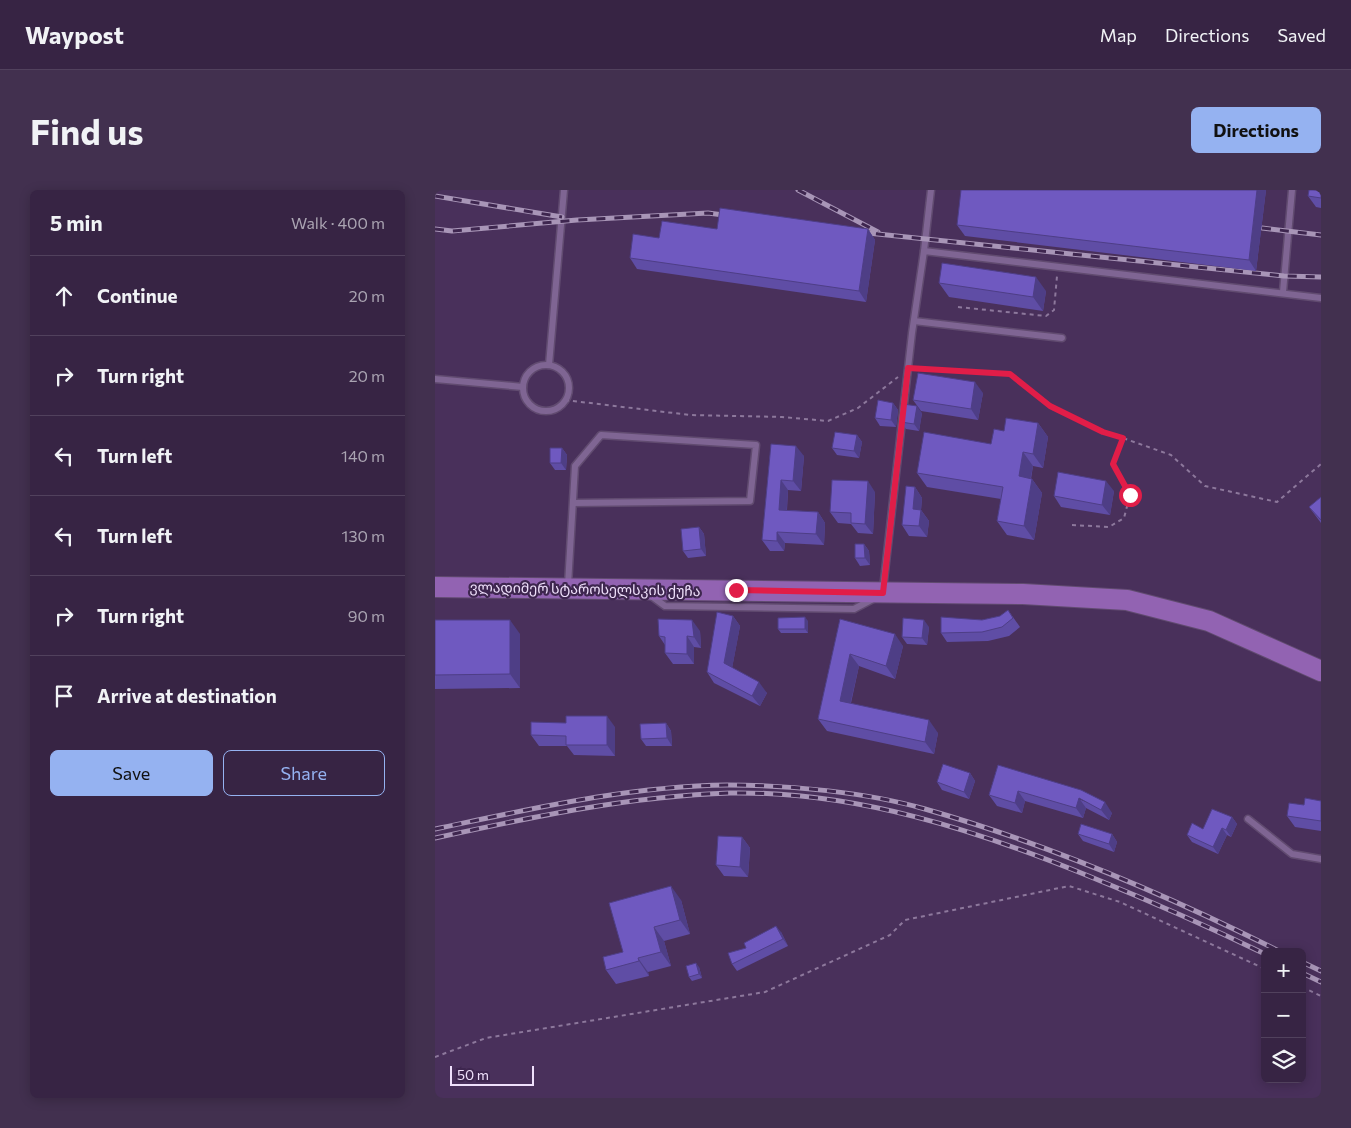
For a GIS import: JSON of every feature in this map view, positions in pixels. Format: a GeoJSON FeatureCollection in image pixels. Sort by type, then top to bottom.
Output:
{"type":"FeatureCollection","features":[{"type":"Feature","properties":{"kind":"main road","name":"ვლადიმერ სტაროსელსკის ქუჩა"},"geometry":{"type":"LineString","coordinates":[[435,587],[643,589],[736,597],[883,593],[1023,594],[1127,600],[1209,621],[1321,671]]}},
{"type":"Feature","properties":{"kind":"lane"},"geometry":{"type":"LineString","coordinates":[[549,365],[564,190]]}},
{"type":"Feature","properties":{"kind":"lane"},"geometry":{"type":"LineString","coordinates":[[643,589],[665,606],[752,608],[854,609],[883,593],[908,368],[931,190]]}},
{"type":"Feature","properties":{"kind":"lane"},"geometry":{"type":"LineString","coordinates":[[1283,292],[1292,190]]}},
{"type":"Feature","properties":{"kind":"lane"},"geometry":{"type":"LineString","coordinates":[[924,251],[1321,298]]}},
{"type":"Feature","properties":{"kind":"lane"},"geometry":{"type":"LineString","coordinates":[[914,321],[1062,338]]}},
{"type":"Feature","properties":{"kind":"lane"},"geometry":{"type":"LineString","coordinates":[[549,365],[558,368],[565,374],[569,382],[565,400],[554,409],[539,409],[527,401],[523,387],[525,380],[532,370],[549,365]]}},
{"type":"Feature","properties":{"kind":"lane"},"geometry":{"type":"LineString","coordinates":[[435,379],[523,387]]}},
{"type":"Feature","properties":{"kind":"lane"},"geometry":{"type":"LineString","coordinates":[[568,588],[575,466],[601,435],[756,445],[750,501],[573,503]]}},
{"type":"Feature","properties":{"kind":"lane"},"geometry":{"type":"LineString","coordinates":[[719,607],[736,597],[752,608]]}},
{"type":"Feature","properties":{"kind":"lane"},"geometry":{"type":"LineString","coordinates":[[1248,819],[1292,854],[1321,859]]}},
{"type":"Feature","properties":{"kind":"path"},"geometry":{"type":"LineString","coordinates":[[958,307],[1045,316],[1054,310],[1058,266]]}},
{"type":"Feature","properties":{"kind":"path"},"geometry":{"type":"LineString","coordinates":[[565,400],[689,415],[828,421],[858,408],[908,368],[1010,374],[1050,406],[1103,432],[1171,455],[1205,486],[1277,502],[1321,464]]}},
{"type":"Feature","properties":{"kind":"path"},"geometry":{"type":"LineString","coordinates":[[1071,525],[1109,527],[1124,518],[1130,495],[1113,464],[1123,438]]}},
{"type":"Feature","properties":{"kind":"path"},"geometry":{"type":"LineString","coordinates":[[435,1057],[487,1038],[765,992],[890,935],[905,920],[1069,886],[1120,902],[1261,968]]}},
{"type":"Feature","properties":{"kind":"path"},"geometry":{"type":"LineString","coordinates":[[1306,989],[1321,996]]}},
{"type":"Feature","properties":{"kind":"building"},"geometry":{"type":"Polygon","coordinates":[[[961,190],[1257,190],[1249,260],[957,225],[961,190]]]}},
{"type":"Feature","properties":{"kind":"building"},"geometry":{"type":"Polygon","coordinates":[[[1309,190],[1321,190],[1321,198],[1308,196],[1309,190]]]}},
{"type":"Feature","properties":{"kind":"building"},"geometry":{"type":"Polygon","coordinates":[[[720,208],[868,229],[859,291],[630,258],[633,234],[659,238],[662,221],[717,229],[720,208]]]}},
{"type":"Feature","properties":{"kind":"building"},"geometry":{"type":"Polygon","coordinates":[[[942,263],[1036,277],[1033,297],[939,283],[942,263]]]}},
{"type":"Feature","properties":{"kind":"building"},"geometry":{"type":"Polygon","coordinates":[[[918,373],[975,382],[971,409],[913,400],[918,373]]]}},
{"type":"Feature","properties":{"kind":"building"},"geometry":{"type":"Polygon","coordinates":[[[878,400],[893,403],[891,420],[875,418],[878,400]]]}},
{"type":"Feature","properties":{"kind":"building"},"geometry":{"type":"Polygon","coordinates":[[[903,404],[917,406],[914,424],[901,422],[903,404]]]}},
{"type":"Feature","properties":{"kind":"building"},"geometry":{"type":"Polygon","coordinates":[[[1006,418],[1038,423],[1033,454],[1023,452],[1019,476],[1032,479],[1024,526],[997,521],[1003,487],[917,473],[924,432],[991,444],[994,429],[1004,431],[1006,418]]]}},
{"type":"Feature","properties":{"kind":"building"},"geometry":{"type":"Polygon","coordinates":[[[835,432],[857,435],[854,451],[832,448],[835,432]]]}},
{"type":"Feature","properties":{"kind":"building"},"geometry":{"type":"Polygon","coordinates":[[[771,444],[796,446],[793,481],[781,480],[779,510],[818,512],[816,534],[777,532],[777,541],[762,540],[771,444]]]}},
{"type":"Feature","properties":{"kind":"building"},"geometry":{"type":"Polygon","coordinates":[[[550,448],[562,448],[561,463],[550,463],[550,448]]]}},
{"type":"Feature","properties":{"kind":"building"},"geometry":{"type":"Polygon","coordinates":[[[1058,472],[1106,481],[1102,505],[1054,496],[1058,472]]]}},
{"type":"Feature","properties":{"kind":"building"},"geometry":{"type":"Polygon","coordinates":[[[832,480],[868,481],[865,524],[851,523],[851,513],[830,512],[832,480]]]}},
{"type":"Feature","properties":{"kind":"building"},"geometry":{"type":"Polygon","coordinates":[[[906,486],[915,487],[913,509],[921,510],[919,526],[902,525],[906,486]]]}},
{"type":"Feature","properties":{"kind":"building"},"geometry":{"type":"Polygon","coordinates":[[[1321,497],[1321,520],[1309,507],[1321,497]]]}},
{"type":"Feature","properties":{"kind":"building"},"geometry":{"type":"Polygon","coordinates":[[[699,527],[701,549],[683,551],[681,529],[699,527]]]}},
{"type":"Feature","properties":{"kind":"building"},"geometry":{"type":"Polygon","coordinates":[[[855,544],[864,544],[865,558],[855,558],[855,544]]]}},
{"type":"Feature","properties":{"kind":"building"},"geometry":{"type":"Polygon","coordinates":[[[1008,610],[1013,618],[1002,627],[982,632],[941,633],[941,617],[982,620],[1000,616],[1008,610]]]}},
{"type":"Feature","properties":{"kind":"building"},"geometry":{"type":"Polygon","coordinates":[[[717,612],[733,616],[724,663],[759,682],[752,696],[707,672],[717,612]]]}},
{"type":"Feature","properties":{"kind":"building"},"geometry":{"type":"Polygon","coordinates":[[[805,617],[805,629],[778,629],[778,618],[805,617]]]}},
{"type":"Feature","properties":{"kind":"building"},"geometry":{"type":"Polygon","coordinates":[[[903,618],[924,620],[922,638],[902,637],[903,618]]]}},
{"type":"Feature","properties":{"kind":"building"},"geometry":{"type":"Polygon","coordinates":[[[658,619],[692,620],[694,637],[687,636],[687,654],[665,653],[665,637],[659,636],[658,619]]]}},
{"type":"Feature","properties":{"kind":"building"},"geometry":{"type":"Polygon","coordinates":[[[840,619],[895,634],[886,666],[850,654],[840,701],[929,720],[925,742],[818,719],[840,619]]]}},
{"type":"Feature","properties":{"kind":"building"},"geometry":{"type":"Polygon","coordinates":[[[435,620],[510,620],[510,674],[435,675],[435,620]]]}},
{"type":"Feature","properties":{"kind":"building"},"geometry":{"type":"Polygon","coordinates":[[[566,716],[607,716],[607,745],[566,745],[566,736],[531,735],[531,722],[566,723],[566,716]]]}},
{"type":"Feature","properties":{"kind":"building"},"geometry":{"type":"Polygon","coordinates":[[[666,723],[667,738],[641,739],[640,724],[666,723]]]}},
{"type":"Feature","properties":{"kind":"building"},"geometry":{"type":"Polygon","coordinates":[[[943,764],[970,773],[964,792],[937,782],[943,764]]]}},
{"type":"Feature","properties":{"kind":"building"},"geometry":{"type":"Polygon","coordinates":[[[998,765],[1081,790],[1105,802],[1101,810],[1079,798],[1076,808],[1018,791],[1015,803],[989,795],[998,765]]]}},
{"type":"Feature","properties":{"kind":"building"},"geometry":{"type":"Polygon","coordinates":[[[1305,798],[1321,801],[1321,821],[1287,816],[1289,803],[1304,805],[1305,798]]]}},
{"type":"Feature","properties":{"kind":"building"},"geometry":{"type":"Polygon","coordinates":[[[1212,809],[1232,817],[1226,830],[1222,828],[1213,847],[1187,835],[1192,823],[1203,829],[1212,809]]]}},
{"type":"Feature","properties":{"kind":"building"},"geometry":{"type":"Polygon","coordinates":[[[1081,824],[1112,834],[1109,844],[1078,834],[1081,824]]]}},
{"type":"Feature","properties":{"kind":"building"},"geometry":{"type":"Polygon","coordinates":[[[718,836],[742,837],[740,867],[716,865],[718,836]]]}},
{"type":"Feature","properties":{"kind":"building"},"geometry":{"type":"Polygon","coordinates":[[[671,886],[680,920],[654,927],[661,952],[638,958],[639,961],[606,970],[603,957],[623,952],[609,903],[671,886]]]}},
{"type":"Feature","properties":{"kind":"building"},"geometry":{"type":"Polygon","coordinates":[[[776,926],[783,939],[732,964],[728,953],[746,948],[744,943],[776,926]]]}},
{"type":"Feature","properties":{"kind":"building"},"geometry":{"type":"Polygon","coordinates":[[[696,963],[699,974],[689,977],[686,966],[696,963]]]}},
{"type":"Feature","properties":{"kind":"railway"},"geometry":{"type":"LineString","coordinates":[[798,190],[878,232]]}},
{"type":"Feature","properties":{"kind":"railway"},"geometry":{"type":"LineString","coordinates":[[435,196],[562,217]]}},
{"type":"Feature","properties":{"kind":"railway"},"geometry":{"type":"LineString","coordinates":[[435,229],[452,231],[577,220],[708,213],[731,216]]}},
{"type":"Feature","properties":{"kind":"railway"},"geometry":{"type":"LineString","coordinates":[[1262,228],[1321,235]]}},
{"type":"Feature","properties":{"kind":"railway"},"geometry":{"type":"LineString","coordinates":[[858,232],[1284,276],[1321,277]]}},
{"type":"Feature","properties":{"kind":"railway"},"geometry":{"type":"LineString","coordinates":[[435,829],[580,800],[654,789],[727,785],[775,786],[853,794],[925,809],[1016,838],[1151,891],[1273,948]]}},
{"type":"Feature","properties":{"kind":"railway"},"geometry":{"type":"LineString","coordinates":[[435,838],[545,815],[655,798],[730,793],[777,794],[823,799],[869,806],[915,817],[1004,844],[1135,895],[1261,952]]}},
{"type":"Feature","properties":{"kind":"railway"},"geometry":{"type":"LineString","coordinates":[[1306,964],[1321,971]]}},
{"type":"Feature","properties":{"kind":"railway"},"geometry":{"type":"LineString","coordinates":[[1306,975],[1321,982]]}},
{"type":"Feature","properties":{"kind":"route"},"geometry":{"type":"LineString","coordinates":[[736,590],[883,593],[908,368],[1010,374],[1050,406],[1103,432],[1123,438],[1113,464],[1130,495]]}}]}
